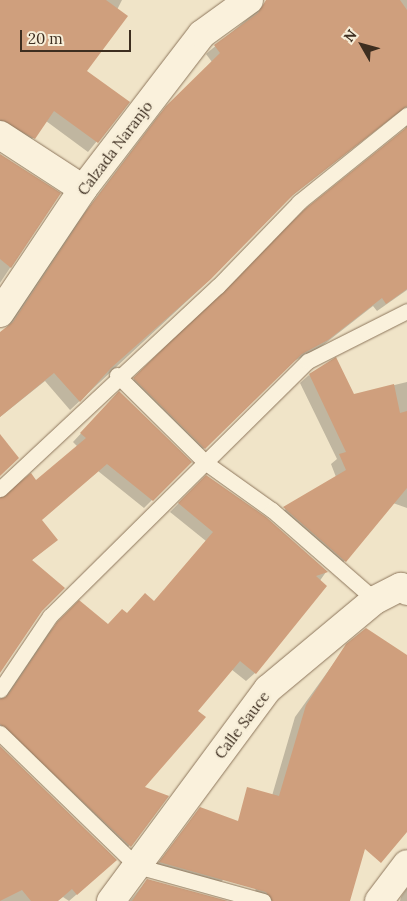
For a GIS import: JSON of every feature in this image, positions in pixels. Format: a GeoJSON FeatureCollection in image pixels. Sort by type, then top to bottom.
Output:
{"type":"FeatureCollection","features":[{"type":"Feature","properties":{"kind":"street","name":"Calzada Naranjo"},"geometry":{"type":"LineString","coordinates":[[0,313],[83,189],[202,34],[249,0]]}},
{"type":"Feature","properties":{"kind":"street"},"geometry":{"type":"LineString","coordinates":[[0,135],[83,189]]}},
{"type":"Feature","properties":{"kind":"street","name":"Calle Sauce"},"geometry":{"type":"LineString","coordinates":[[111,901],[268,689],[375,600],[405,587]]}},
{"type":"Feature","properties":{"kind":"street"},"geometry":{"type":"LineString","coordinates":[[379,901],[407,864]]}},
{"type":"Feature","properties":{"kind":"lane"},"geometry":{"type":"LineString","coordinates":[[0,489],[118,375],[218,286],[299,202],[407,115]]}},
{"type":"Feature","properties":{"kind":"lane"},"geometry":{"type":"LineString","coordinates":[[0,690],[50,616],[308,361],[407,311]]}},
{"type":"Feature","properties":{"kind":"lane"},"geometry":{"type":"LineString","coordinates":[[118,375],[206,463],[308,540],[375,600]]}},
{"type":"Feature","properties":{"kind":"lane"},"geometry":{"type":"LineString","coordinates":[[0,733],[137,866],[263,901]]}},
{"type":"Feature","properties":{"kind":"building"},"geometry":{"type":"Polygon","coordinates":[[[0,0],[106,0],[128,16],[87,71],[130,102],[98,143],[54,111],[35,139],[0,120],[0,0]]]}},
{"type":"Feature","properties":{"kind":"building"},"geometry":{"type":"Polygon","coordinates":[[[266,0],[400,0],[407,10],[407,106],[293,195],[211,279],[111,368],[80,402],[54,373],[0,417],[0,332],[13,322],[87,210],[166,106],[220,53],[214,45],[258,13],[266,0]]]}},
{"type":"Feature","properties":{"kind":"building"},"geometry":{"type":"Polygon","coordinates":[[[407,127],[407,289],[386,304],[382,298],[328,340],[302,354],[205,449],[133,378],[305,209],[407,127]]]}},
{"type":"Feature","properties":{"kind":"building"},"geometry":{"type":"Polygon","coordinates":[[[0,154],[61,193],[11,268],[0,259],[0,154]]]}},
{"type":"Feature","properties":{"kind":"building"},"geometry":{"type":"Polygon","coordinates":[[[336,357],[354,394],[394,384],[400,413],[407,411],[407,488],[346,562],[283,507],[346,470],[339,454],[346,452],[309,374],[336,357]]]}},
{"type":"Feature","properties":{"kind":"building"},"geometry":{"type":"Polygon","coordinates":[[[119,391],[192,462],[153,501],[107,464],[42,520],[58,540],[32,560],[65,588],[42,611],[0,673],[0,498],[31,473],[36,480],[86,438],[80,433],[119,391]]]}},
{"type":"Feature","properties":{"kind":"building"},"geometry":{"type":"Polygon","coordinates":[[[0,434],[19,458],[0,476],[0,434]]]}},
{"type":"Feature","properties":{"kind":"building"},"geometry":{"type":"Polygon","coordinates":[[[206,475],[266,517],[328,572],[316,576],[327,586],[256,674],[240,661],[198,711],[206,717],[145,787],[169,796],[131,847],[0,724],[0,699],[8,695],[57,622],[79,600],[108,624],[122,609],[127,613],[145,593],[154,601],[213,532],[178,503],[206,475]]]}},
{"type":"Feature","properties":{"kind":"building"},"geometry":{"type":"Polygon","coordinates":[[[366,628],[407,655],[407,832],[381,863],[365,849],[350,901],[272,901],[266,892],[159,862],[200,807],[238,821],[247,787],[279,796],[306,705],[346,644],[366,628]]]}},
{"type":"Feature","properties":{"kind":"building"},"geometry":{"type":"Polygon","coordinates":[[[0,746],[117,860],[77,895],[72,889],[58,901],[31,901],[22,890],[0,901],[0,746]]]}},
{"type":"Feature","properties":{"kind":"building"},"geometry":{"type":"Polygon","coordinates":[[[147,879],[228,901],[132,901],[147,879]]]}}]}
